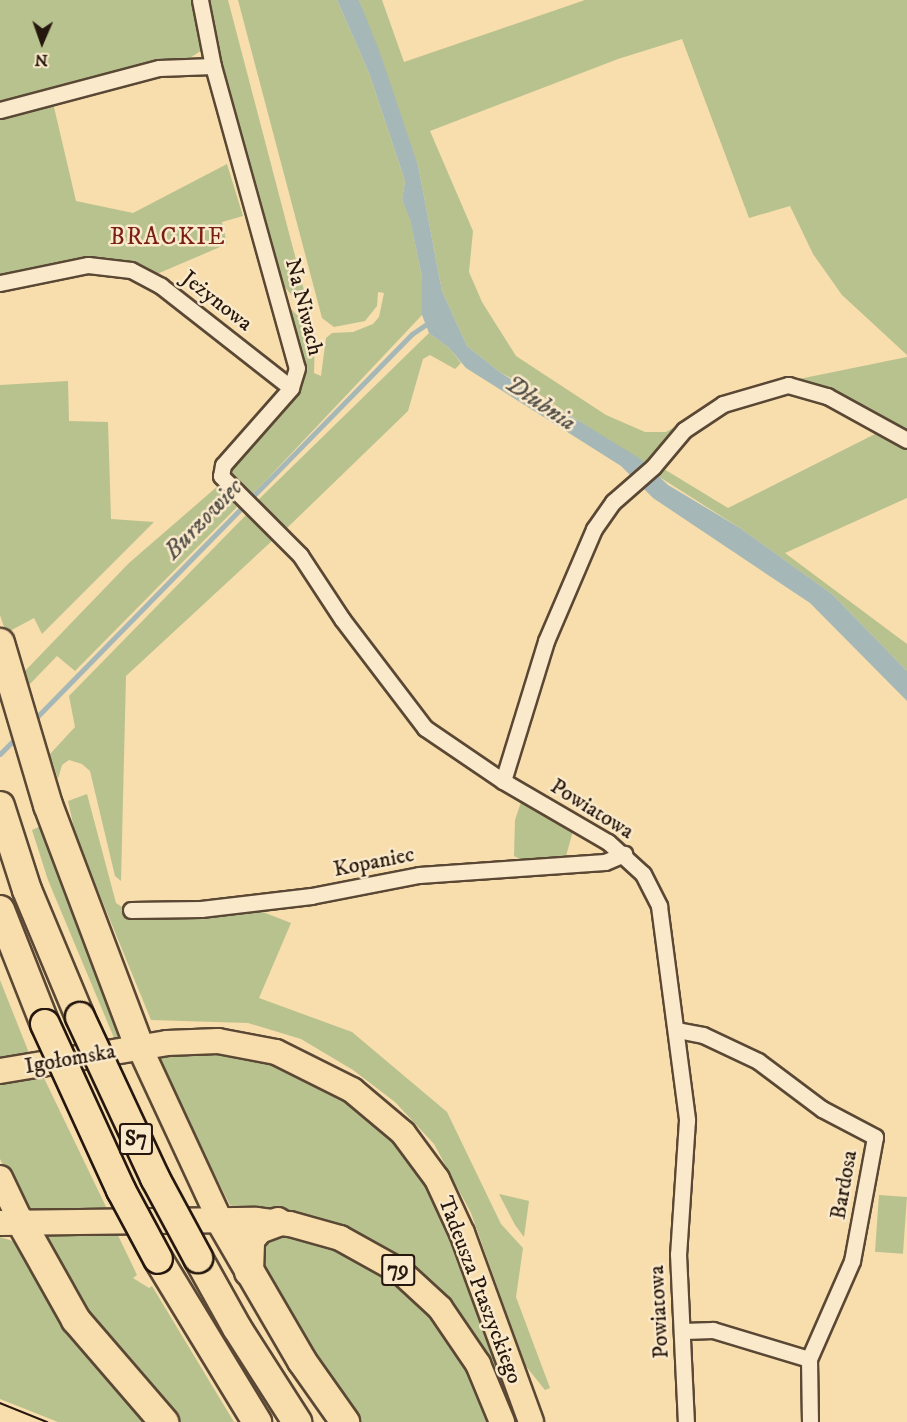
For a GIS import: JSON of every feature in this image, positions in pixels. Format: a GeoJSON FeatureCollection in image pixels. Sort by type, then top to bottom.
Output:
{"type":"FeatureCollection","features":[{"type":"Feature","properties":{"kind":"highway"},"geometry":{"type":"LineString","coordinates":[[1,644],[48,805],[140,1048]]}},
{"type":"Feature","properties":{"kind":"highway","name":"S7"},"geometry":{"type":"LineString","coordinates":[[0,806],[27,890],[80,1017],[155,1178],[237,1328],[297,1422]]}},
{"type":"Feature","properties":{"kind":"highway","name":"S7"},"geometry":{"type":"LineString","coordinates":[[0,910],[45,1024],[121,1190],[158,1259],[257,1422]]}},
{"type":"Feature","properties":{"kind":"highway"},"geometry":{"type":"LineString","coordinates":[[220,1220],[249,1272],[345,1422]]}},
{"type":"Feature","properties":{"kind":"highway"},"geometry":{"type":"LineString","coordinates":[[10,1222],[76,1320],[164,1422]]}},
{"type":"Feature","properties":{"kind":"highway"},"geometry":{"type":"LineString","coordinates":[[249,1272],[246,1258],[250,1240],[259,1229],[278,1222]]}},
{"type":"Feature","properties":{"kind":"main road","name":"Tadeusza Ptaszyckiego"},"geometry":{"type":"LineString","coordinates":[[140,1048],[200,1040],[263,1048],[334,1079],[388,1118],[426,1162],[452,1208],[531,1422]]}},
{"type":"Feature","properties":{"kind":"main road","name":"Igołomska"},"geometry":{"type":"LineString","coordinates":[[0,1071],[140,1048]]}},
{"type":"Feature","properties":{"kind":"main road"},"geometry":{"type":"LineString","coordinates":[[140,1048],[220,1220]]}},
{"type":"Feature","properties":{"kind":"main road"},"geometry":{"type":"LineString","coordinates":[[0,1178],[10,1222]]}},
{"type":"Feature","properties":{"kind":"main road","name":"Tadeusza Ptaszyckiego"},"geometry":{"type":"LineString","coordinates":[[10,1222],[220,1220],[278,1222],[324,1233],[357,1245],[413,1281],[464,1340],[502,1422]]}},
{"type":"Feature","properties":{"kind":"street","name":"Na Niwach"},"geometry":{"type":"LineString","coordinates":[[200,0],[213,66],[296,356],[297,374],[291,388],[223,465],[221,476],[300,555],[415,717],[443,742],[503,781]]}},
{"type":"Feature","properties":{"kind":"street"},"geometry":{"type":"LineString","coordinates":[[0,110],[159,68],[213,66]]}},
{"type":"Feature","properties":{"kind":"street","name":"Jeżynowa"},"geometry":{"type":"LineString","coordinates":[[0,283],[88,265],[131,270],[161,286],[291,388]]}},
{"type":"Feature","properties":{"kind":"street"},"geometry":{"type":"LineString","coordinates":[[503,781],[541,655],[585,548],[606,510],[653,467],[678,437],[704,415],[777,386],[816,391],[907,440]]}},
{"type":"Feature","properties":{"kind":"street","name":"Powiatowa"},"geometry":{"type":"LineString","coordinates":[[503,781],[624,854],[643,874],[659,906],[687,1120],[678,1254],[686,1422]]}},
{"type":"Feature","properties":{"kind":"street","name":"Kopaniec"},"geometry":{"type":"LineString","coordinates":[[131,910],[191,910],[312,896],[419,875],[605,862],[624,854]]}},
{"type":"Feature","properties":{"kind":"street","name":"Bardosa"},"geometry":{"type":"LineString","coordinates":[[677,1030],[703,1035],[758,1061],[822,1109],[874,1137],[852,1261],[809,1359],[810,1422]]}},
{"type":"Feature","properties":{"kind":"street"},"geometry":{"type":"LineString","coordinates":[[683,1331],[713,1330],[809,1359]]}},
{"type":"Feature","properties":{"kind":"green space"},"geometry":{"type":"Polygon","coordinates":[[[0,0],[191,0],[202,50],[187,60],[0,102],[0,0]]]}},
{"type":"Feature","properties":{"kind":"green space"},"geometry":{"type":"Polygon","coordinates":[[[205,0],[228,0],[311,317],[283,285],[217,57],[205,0]]]}},
{"type":"Feature","properties":{"kind":"green space"},"geometry":{"type":"Polygon","coordinates":[[[238,0],[337,0],[369,73],[405,181],[402,200],[410,218],[422,277],[422,315],[252,495],[229,473],[234,463],[295,393],[303,364],[289,307],[315,333],[314,373],[321,376],[326,338],[332,333],[353,332],[373,324],[379,317],[384,293],[378,292],[377,306],[365,321],[334,327],[322,318],[238,0]]]}},
{"type":"Feature","properties":{"kind":"green space"},"geometry":{"type":"Polygon","coordinates":[[[359,0],[382,0],[404,62],[585,0],[907,0],[907,355],[842,295],[813,254],[790,206],[749,218],[682,39],[618,59],[430,131],[473,231],[469,272],[482,302],[516,356],[606,415],[645,432],[666,432],[709,407],[647,467],[527,386],[501,373],[467,346],[442,291],[418,165],[359,0]]]}},
{"type":"Feature","properties":{"kind":"green space"},"geometry":{"type":"Polygon","coordinates":[[[53,103],[76,201],[133,213],[227,164],[243,216],[222,222],[227,244],[157,274],[130,264],[0,279],[0,117],[53,103]]]}},
{"type":"Feature","properties":{"kind":"green space"},"geometry":{"type":"Polygon","coordinates":[[[429,333],[449,348],[461,363],[455,369],[430,355],[423,359],[408,411],[287,528],[257,501],[429,333]]]}},
{"type":"Feature","properties":{"kind":"green space"},"geometry":{"type":"Polygon","coordinates":[[[907,357],[907,434],[785,380],[804,378],[907,357]]]}},
{"type":"Feature","properties":{"kind":"green space"},"geometry":{"type":"Polygon","coordinates":[[[68,381],[69,421],[108,422],[111,519],[154,522],[42,634],[34,618],[6,633],[0,615],[0,385],[68,381]]]}},
{"type":"Feature","properties":{"kind":"green space"},"geometry":{"type":"Polygon","coordinates":[[[883,430],[907,444],[907,498],[785,553],[907,644],[907,671],[832,594],[740,528],[653,473],[659,466],[728,508],[883,430]]]}},
{"type":"Feature","properties":{"kind":"green space"},"geometry":{"type":"Polygon","coordinates":[[[219,485],[237,507],[75,671],[57,656],[28,686],[24,672],[129,563],[219,485]]]}},
{"type":"Feature","properties":{"kind":"green space"},"geometry":{"type":"Polygon","coordinates":[[[246,515],[274,539],[126,676],[121,881],[115,876],[90,771],[82,764],[69,760],[62,765],[58,779],[50,754],[75,727],[69,696],[246,515]]]}},
{"type":"Feature","properties":{"kind":"green space"},"geometry":{"type":"Polygon","coordinates":[[[87,794],[116,903],[137,917],[253,908],[291,923],[259,998],[352,1032],[447,1112],[501,1224],[523,1248],[516,1297],[550,1388],[545,1390],[525,1365],[471,1213],[434,1144],[395,1102],[353,1070],[301,1039],[248,1023],[151,1020],[76,837],[68,801],[87,794]]]}},
{"type":"Feature","properties":{"kind":"green space"},"geometry":{"type":"Polygon","coordinates":[[[521,802],[573,831],[566,856],[520,859],[514,856],[515,820],[521,802]]]}},
{"type":"Feature","properties":{"kind":"green space"},"geometry":{"type":"Polygon","coordinates":[[[43,825],[126,1035],[117,1045],[48,880],[32,830],[43,825]]]}},
{"type":"Feature","properties":{"kind":"green space"},"geometry":{"type":"Polygon","coordinates":[[[0,980],[31,1058],[0,1063],[0,980]]]}},
{"type":"Feature","properties":{"kind":"green space"},"geometry":{"type":"Polygon","coordinates":[[[221,1052],[282,1065],[344,1094],[410,1155],[442,1208],[521,1422],[511,1422],[432,1286],[230,1205],[158,1062],[166,1055],[221,1052]]]}},
{"type":"Feature","properties":{"kind":"green space"},"geometry":{"type":"Polygon","coordinates":[[[43,1076],[109,1213],[31,1209],[21,1202],[0,1159],[0,1080],[43,1076]]]}},
{"type":"Feature","properties":{"kind":"green space"},"geometry":{"type":"Polygon","coordinates":[[[499,1194],[529,1201],[524,1237],[515,1225],[499,1194]]]}},
{"type":"Feature","properties":{"kind":"green space"},"geometry":{"type":"Polygon","coordinates":[[[879,1195],[907,1197],[903,1254],[875,1252],[879,1195]]]}},
{"type":"Feature","properties":{"kind":"green space"},"geometry":{"type":"Polygon","coordinates":[[[115,1229],[137,1275],[133,1278],[149,1288],[152,1286],[234,1422],[175,1422],[96,1334],[36,1231],[115,1229]]]}},
{"type":"Feature","properties":{"kind":"green space"},"geometry":{"type":"Polygon","coordinates":[[[275,1232],[333,1245],[406,1287],[460,1348],[489,1422],[357,1422],[258,1268],[257,1246],[275,1232]]]}},
{"type":"Feature","properties":{"kind":"green space"},"geometry":{"type":"Polygon","coordinates":[[[0,1237],[19,1243],[151,1422],[58,1422],[0,1399],[0,1237]]]}},
{"type":"Feature","properties":{"kind":"water","name":"Dłubnia"},"geometry":{"type":"Polygon","coordinates":[[[337,0],[359,0],[379,50],[418,165],[442,291],[467,346],[501,373],[639,458],[668,485],[740,528],[832,594],[907,671],[907,701],[810,603],[653,498],[621,466],[466,368],[449,348],[429,333],[422,315],[422,277],[410,219],[402,200],[405,181],[369,73],[337,0]]]}},
{"type":"Feature","properties":{"kind":"waterway","name":"Burzowiec"},"geometry":{"type":"LineString","coordinates":[[34,720],[412,334],[430,322]]}},
{"type":"Feature","properties":{"kind":"waterway","name":"Burzowiec"},"geometry":{"type":"LineString","coordinates":[[0,754],[17,737]]}},
{"type":"Feature","properties":{"kind":"tram line"},"geometry":{"type":"LineString","coordinates":[[0,1403],[47,1422]]}},
{"type":"Feature","properties":{"kind":"district","name":"BRACKIE"},"geometry":{"type":"Point","coordinates":[168,238]}}]}
